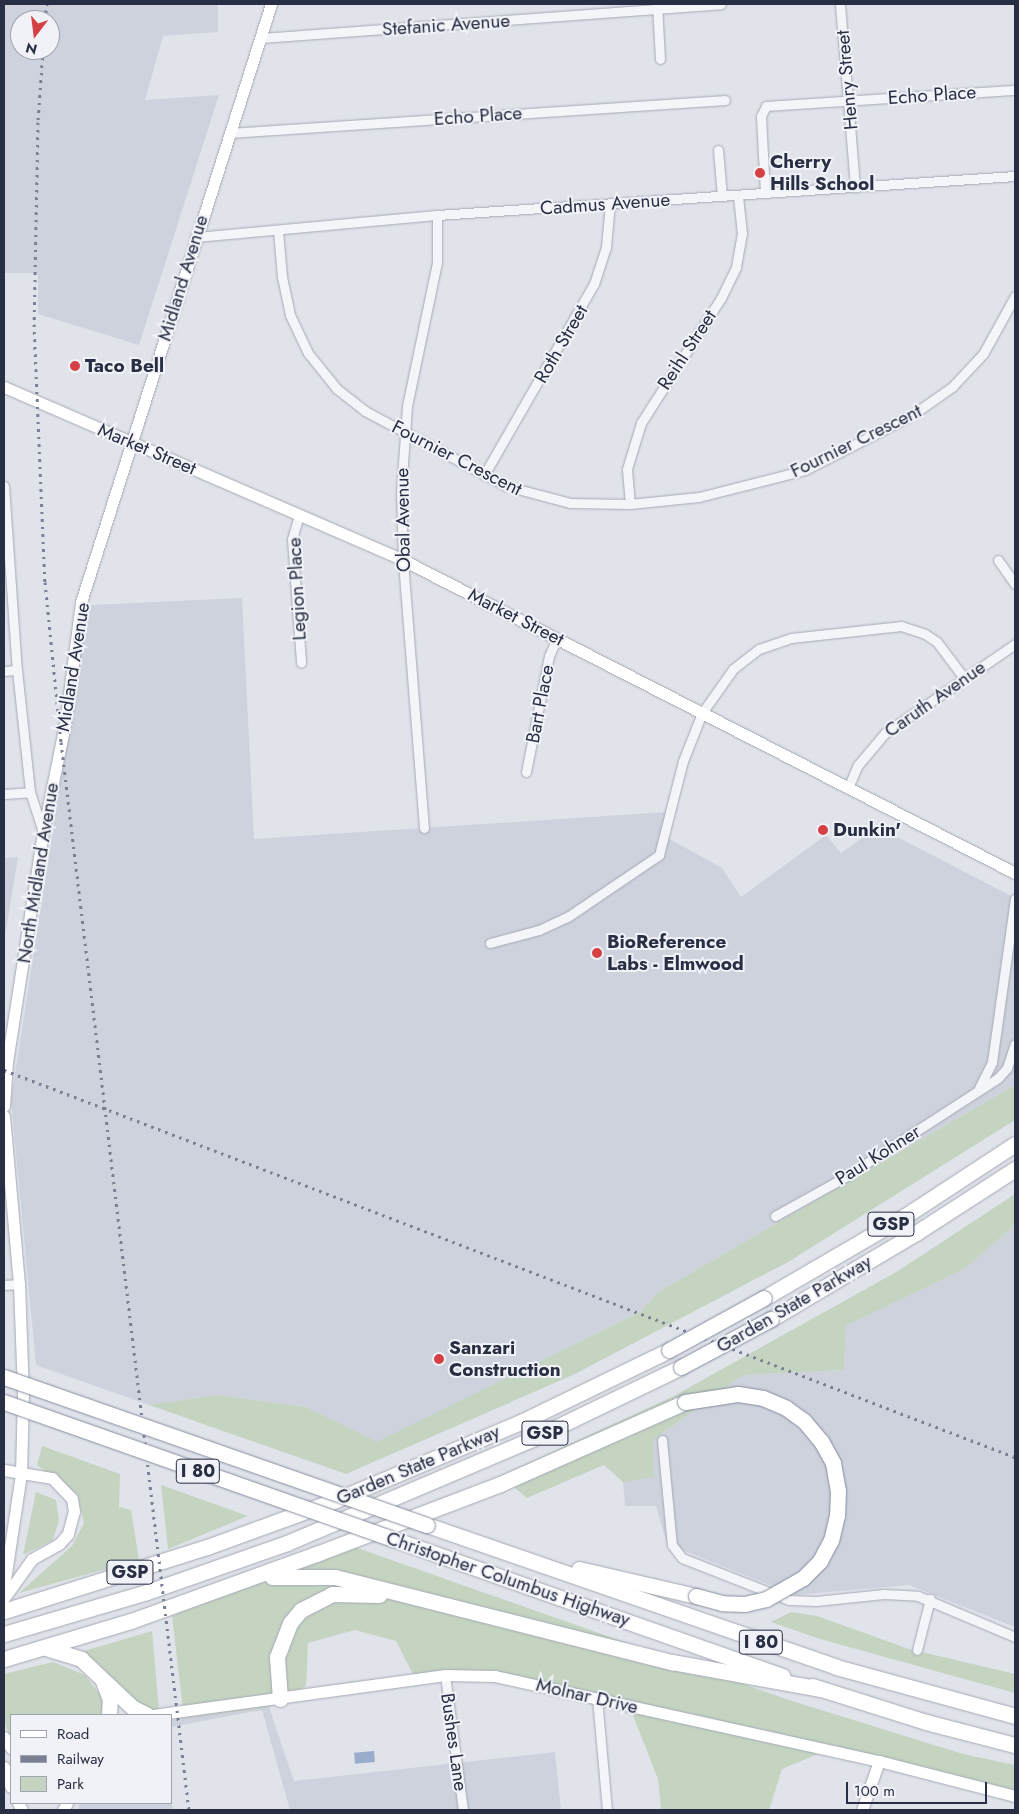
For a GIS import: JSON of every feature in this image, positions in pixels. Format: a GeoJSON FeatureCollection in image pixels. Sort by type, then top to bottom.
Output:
{"type":"FeatureCollection","features":[{"type":"Feature","properties":{"kind":"highway","name":"Garden State Parkway"},"geometry":{"type":"LineString","coordinates":[[4,1611],[207,1547],[336,1500],[523,1421],[669,1350],[764,1298],[905,1216],[1015,1144]]}},
{"type":"Feature","properties":{"kind":"highway","name":"Garden State Parkway"},"geometry":{"type":"LineString","coordinates":[[4,1634],[146,1592],[287,1543],[523,1443],[681,1367],[771,1319],[908,1238],[1015,1168]]}},
{"type":"Feature","properties":{"kind":"highway","name":"Christopher Columbus Highway"},"geometry":{"type":"LineString","coordinates":[[4,1377],[844,1670],[1015,1716]]}},
{"type":"Feature","properties":{"kind":"highway"},"geometry":{"type":"LineString","coordinates":[[178,1605],[500,1484],[685,1402],[738,1394],[763,1398],[786,1408],[804,1421],[821,1441],[833,1463],[838,1490],[838,1515],[831,1540],[820,1561],[804,1578],[766,1599],[745,1604],[722,1604],[696,1596],[511,1554]]}},
{"type":"Feature","properties":{"kind":"highway","name":"Christopher Columbus Highway"},"geometry":{"type":"LineString","coordinates":[[4,1402],[821,1689],[926,1722],[1015,1745]]}},
{"type":"Feature","properties":{"kind":"highway"},"geometry":{"type":"LineString","coordinates":[[4,1659],[267,1578],[313,1574],[335,1577],[713,1672],[821,1689]]}},
{"type":"Feature","properties":{"kind":"highway"},"geometry":{"type":"LineString","coordinates":[[280,1698],[277,1657],[282,1640],[302,1610],[332,1594],[354,1593],[393,1598],[585,1641]]}},
{"type":"Feature","properties":{"kind":"highway"},"geometry":{"type":"LineString","coordinates":[[44,1648],[81,1659],[97,1671],[132,1707],[144,1714]]}},
{"type":"Feature","properties":{"kind":"highway"},"geometry":{"type":"LineString","coordinates":[[97,1671],[110,1699],[109,1714]]}},
{"type":"Feature","properties":{"kind":"street","name":"Midland Avenue"},"geometry":{"type":"LineString","coordinates":[[57,759],[81,602],[195,236],[271,4]]}},
{"type":"Feature","properties":{"kind":"street","name":"Stefanic Avenue"},"geometry":{"type":"LineString","coordinates":[[261,38],[657,6],[721,4]]}},
{"type":"Feature","properties":{"kind":"street","name":"Henry Street"},"geometry":{"type":"LineString","coordinates":[[840,4],[850,100],[855,187]]}},
{"type":"Feature","properties":{"kind":"street"},"geometry":{"type":"LineString","coordinates":[[657,6],[660,59]]}},
{"type":"Feature","properties":{"kind":"street","name":"Echo Place"},"geometry":{"type":"LineString","coordinates":[[765,193],[762,116],[766,106],[1015,90]]}},
{"type":"Feature","properties":{"kind":"street","name":"Echo Place"},"geometry":{"type":"LineString","coordinates":[[230,133],[725,100]]}},
{"type":"Feature","properties":{"kind":"street"},"geometry":{"type":"LineString","coordinates":[[718,150],[722,196]]}},
{"type":"Feature","properties":{"kind":"street","name":"Cadmus Avenue"},"geometry":{"type":"LineString","coordinates":[[195,236],[438,215],[1015,176]]}},
{"type":"Feature","properties":{"kind":"street","name":"Reihl Street"},"geometry":{"type":"LineString","coordinates":[[630,504],[628,469],[641,423],[721,298],[736,267],[742,234],[738,195]]}},
{"type":"Feature","properties":{"kind":"street","name":"Roth Street"},"geometry":{"type":"LineString","coordinates":[[484,475],[594,284],[606,247],[610,203]]}},
{"type":"Feature","properties":{"kind":"street","name":"Obal Avenue"},"geometry":{"type":"LineString","coordinates":[[424,828],[403,560],[404,432],[438,262],[438,215]]}},
{"type":"Feature","properties":{"kind":"street","name":"Fournier Crescent"},"geometry":{"type":"LineString","coordinates":[[278,230],[285,296],[308,353],[326,377],[352,401],[404,432],[514,489],[548,500],[589,504],[630,504],[723,492],[797,473],[912,415],[967,372],[997,334],[1015,296]]}},
{"type":"Feature","properties":{"kind":"street","name":"Market Street"},"geometry":{"type":"LineString","coordinates":[[4,388],[403,560],[1015,873]]}},
{"type":"Feature","properties":{"kind":"street"},"geometry":{"type":"LineString","coordinates":[[4,486],[6,551],[30,792],[44,832]]}},
{"type":"Feature","properties":{"kind":"street","name":"Legion Place"},"geometry":{"type":"LineString","coordinates":[[299,515],[292,539],[301,663]]}},
{"type":"Feature","properties":{"kind":"street"},"geometry":{"type":"LineString","coordinates":[[998,560],[1015,584]]}},
{"type":"Feature","properties":{"kind":"street"},"geometry":{"type":"LineString","coordinates":[[490,943],[538,930],[569,916],[659,855],[682,761],[702,713],[721,682],[745,659],[774,643],[791,638],[889,626],[913,629],[937,642],[964,678]]}},
{"type":"Feature","properties":{"kind":"street","name":"Bart Place"},"geometry":{"type":"LineString","coordinates":[[526,772],[549,656],[557,638]]}},
{"type":"Feature","properties":{"kind":"street","name":"Caruth Avenue"},"geometry":{"type":"LineString","coordinates":[[848,788],[858,765],[885,732],[1015,644]]}},
{"type":"Feature","properties":{"kind":"street"},"geometry":{"type":"LineString","coordinates":[[4,671],[17,670]]}},
{"type":"Feature","properties":{"kind":"street","name":"North Midland Avenue"},"geometry":{"type":"LineString","coordinates":[[4,1106],[7,1062],[57,759]]}},
{"type":"Feature","properties":{"kind":"street"},"geometry":{"type":"LineString","coordinates":[[4,794],[30,792]]}},
{"type":"Feature","properties":{"kind":"street"},"geometry":{"type":"LineString","coordinates":[[978,1090],[992,1062],[1015,899]]}},
{"type":"Feature","properties":{"kind":"street","name":"Paul Kohner"},"geometry":{"type":"LineString","coordinates":[[775,1216],[845,1177],[998,1078],[1007,1068],[1015,1044]]}},
{"type":"Feature","properties":{"kind":"street"},"geometry":{"type":"LineString","coordinates":[[4,1116],[19,1284],[24,1393],[21,1474],[10,1580],[4,1598]]}},
{"type":"Feature","properties":{"kind":"street"},"geometry":{"type":"LineString","coordinates":[[4,1285],[19,1284]]}},
{"type":"Feature","properties":{"kind":"street"},"geometry":{"type":"LineString","coordinates":[[662,1440],[672,1545],[682,1558],[790,1600],[816,1601],[903,1593],[930,1599],[1015,1637]]}},
{"type":"Feature","properties":{"kind":"street"},"geometry":{"type":"LineString","coordinates":[[4,1470],[52,1478],[72,1499],[74,1511],[68,1534],[59,1544],[32,1559],[10,1580]]}},
{"type":"Feature","properties":{"kind":"street"},"geometry":{"type":"LineString","coordinates":[[917,1650],[930,1599]]}},
{"type":"Feature","properties":{"kind":"street","name":"Molnar Drive"},"geometry":{"type":"LineString","coordinates":[[160,1714],[445,1675],[495,1676],[879,1761],[1015,1796]]}},
{"type":"Feature","properties":{"kind":"street","name":"Bushes Lane"},"geometry":{"type":"LineString","coordinates":[[445,1675],[463,1810]]}},
{"type":"Feature","properties":{"kind":"street"},"geometry":{"type":"LineString","coordinates":[[597,1698],[606,1810]]}},
{"type":"Feature","properties":{"kind":"street"},"geometry":{"type":"LineString","coordinates":[[862,1810],[879,1761]]}},
{"type":"Feature","properties":{"kind":"street"},"geometry":{"type":"LineString","coordinates":[[4,1767],[10,1784]]}},
{"type":"Feature","properties":{"kind":"shaded area"},"geometry":{"type":"Polygon","coordinates":[[[4,4],[218,4],[218,32],[163,36],[145,100],[219,95],[139,345],[38,314],[38,273],[4,273],[4,4]]]}},
{"type":"Feature","properties":{"kind":"shaded area"},"geometry":{"type":"Polygon","coordinates":[[[242,598],[254,839],[667,812],[664,836],[722,868],[741,897],[826,835],[841,853],[878,827],[1015,898],[1015,1085],[660,1291],[640,1312],[377,1443],[306,1407],[216,1395],[149,1405],[36,1365],[11,1100],[83,637],[91,605],[242,598]]]}},
{"type":"Feature","properties":{"kind":"shaded area"},"geometry":{"type":"Polygon","coordinates":[[[18,857],[4,942],[4,858],[18,857]]]}},
{"type":"Feature","properties":{"kind":"shaded area"},"geometry":{"type":"Polygon","coordinates":[[[1015,1225],[1015,1627],[909,1585],[795,1595],[667,1544],[656,1506],[625,1506],[623,1482],[653,1477],[653,1440],[743,1375],[844,1370],[846,1326],[964,1269],[1015,1225]]]}},
{"type":"Feature","properties":{"kind":"shaded area"},"geometry":{"type":"Polygon","coordinates":[[[269,1707],[294,1781],[555,1752],[561,1810],[290,1810],[262,1710],[172,1727],[172,1721],[269,1707]]]}},
{"type":"Feature","properties":{"kind":"shaded area"},"geometry":{"type":"Polygon","coordinates":[[[80,1804],[172,1804],[173,1810],[78,1810],[80,1804]]]}},
{"type":"Feature","properties":{"kind":"green space"},"geometry":{"type":"Polygon","coordinates":[[[1015,1085],[1015,1120],[788,1262],[575,1374],[346,1474],[149,1405],[216,1395],[306,1407],[377,1442],[640,1312],[660,1291],[1015,1085]]]}},
{"type":"Feature","properties":{"kind":"green space"},"geometry":{"type":"Polygon","coordinates":[[[1015,1194],[1015,1225],[964,1269],[846,1326],[844,1370],[743,1375],[653,1440],[654,1477],[623,1482],[604,1465],[527,1498],[500,1476],[672,1397],[898,1271],[1015,1194]]]}},
{"type":"Feature","properties":{"kind":"green space"},"geometry":{"type":"Polygon","coordinates":[[[42,1446],[120,1474],[119,1507],[131,1510],[139,1560],[19,1593],[72,1546],[84,1523],[77,1494],[37,1465],[42,1446]]]}},
{"type":"Feature","properties":{"kind":"green space"},"geometry":{"type":"Polygon","coordinates":[[[161,1485],[248,1516],[168,1549],[161,1485]]]}},
{"type":"Feature","properties":{"kind":"green space"},"geometry":{"type":"Polygon","coordinates":[[[36,1492],[56,1500],[59,1520],[53,1540],[23,1555],[36,1492]]]}},
{"type":"Feature","properties":{"kind":"green space"},"geometry":{"type":"Polygon","coordinates":[[[346,1544],[789,1700],[963,1754],[1015,1765],[1015,1791],[828,1750],[782,1769],[769,1810],[661,1810],[658,1779],[629,1705],[530,1683],[415,1678],[396,1641],[355,1630],[308,1643],[306,1686],[269,1707],[184,1718],[172,1616],[346,1544]]]}},
{"type":"Feature","properties":{"kind":"green space"},"geometry":{"type":"Polygon","coordinates":[[[791,1612],[817,1616],[909,1649],[1015,1674],[1015,1693],[820,1639],[771,1622],[791,1612]]]}},
{"type":"Feature","properties":{"kind":"green space"},"geometry":{"type":"Polygon","coordinates":[[[152,1631],[159,1711],[135,1707],[84,1651],[152,1631]]]}},
{"type":"Feature","properties":{"kind":"green space"},"geometry":{"type":"Polygon","coordinates":[[[53,1662],[85,1675],[101,1696],[104,1714],[10,1714],[10,1740],[4,1719],[4,1674],[53,1662]]]}},
{"type":"Feature","properties":{"kind":"water"},"geometry":{"type":"Polygon","coordinates":[[[374,1751],[375,1762],[355,1764],[354,1753],[374,1751]]]}},
{"type":"Feature","properties":{"kind":"railway"},"geometry":{"type":"LineString","coordinates":[[46,10],[47,4]]}},
{"type":"Feature","properties":{"kind":"railway"},"geometry":{"type":"LineString","coordinates":[[42,60],[38,122],[34,324],[45,582],[61,742],[189,1810]]}},
{"type":"Feature","properties":{"kind":"railway"},"geometry":{"type":"LineString","coordinates":[[4,1070],[1015,1457]]}},
{"type":"Feature","properties":{"kind":"place","name":"Cherry Hills School"},"geometry":{"type":"Point","coordinates":[760,173]}},
{"type":"Feature","properties":{"kind":"place","name":"Taco Bell"},"geometry":{"type":"Point","coordinates":[75,366]}},
{"type":"Feature","properties":{"kind":"place","name":"Dunkin'"},"geometry":{"type":"Point","coordinates":[823,830]}},
{"type":"Feature","properties":{"kind":"place","name":"BioReference Labs - Elmwood"},"geometry":{"type":"Point","coordinates":[597,953]}},
{"type":"Feature","properties":{"kind":"place","name":"Sanzari Construction"},"geometry":{"type":"Point","coordinates":[439,1359]}}]}
